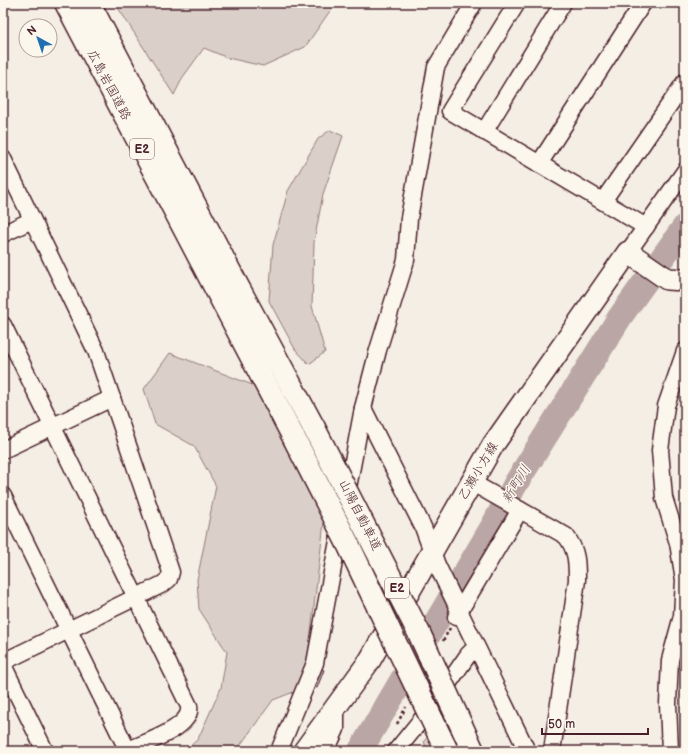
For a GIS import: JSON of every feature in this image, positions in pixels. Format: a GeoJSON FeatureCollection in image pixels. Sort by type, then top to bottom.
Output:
{"type":"FeatureCollection","features":[{"type":"Feature","properties":{"kind":"highway","name":"広島岩国道路"},"geometry":{"type":"LineString","coordinates":[[66,3],[227,290]]}},
{"type":"Feature","properties":{"kind":"highway","name":"広島岩国道路"},"geometry":{"type":"LineString","coordinates":[[89,3],[227,290]]}},
{"type":"Feature","properties":{"kind":"highway","name":"山陽自動車道"},"geometry":{"type":"LineString","coordinates":[[227,290],[248,305],[373,540],[419,633],[473,751]]}},
{"type":"Feature","properties":{"kind":"highway","name":"山陽自動車道"},"geometry":{"type":"LineString","coordinates":[[227,290],[246,348],[350,546],[447,751]]}},
{"type":"Feature","properties":{"kind":"main road"},"geometry":{"type":"LineString","coordinates":[[632,255],[676,279]]}},
{"type":"Feature","properties":{"kind":"main road","name":"乙瀬小方線"},"geometry":{"type":"LineString","coordinates":[[304,751],[370,661],[434,558],[475,485],[504,428],[632,255]]}},
{"type":"Feature","properties":{"kind":"street"},"geometry":{"type":"LineString","coordinates":[[279,751],[315,663],[363,408],[378,350],[406,260],[411,204],[436,67],[474,3]]}},
{"type":"Feature","properties":{"kind":"street"},"geometry":{"type":"LineString","coordinates":[[517,3],[450,111],[646,227]]}},
{"type":"Feature","properties":{"kind":"street"},"geometry":{"type":"LineString","coordinates":[[484,132],[563,3]]}},
{"type":"Feature","properties":{"kind":"street"},"geometry":{"type":"LineString","coordinates":[[539,164],[643,3]]}},
{"type":"Feature","properties":{"kind":"street"},"geometry":{"type":"LineString","coordinates":[[603,201],[685,82]]}},
{"type":"Feature","properties":{"kind":"street"},"geometry":{"type":"LineString","coordinates":[[3,159],[96,351],[171,570],[170,577],[166,583],[3,662]]}},
{"type":"Feature","properties":{"kind":"street"},"geometry":{"type":"LineString","coordinates":[[632,255],[646,227],[685,171]]}},
{"type":"Feature","properties":{"kind":"street"},"geometry":{"type":"LineString","coordinates":[[3,234],[32,220]]}},
{"type":"Feature","properties":{"kind":"street"},"geometry":{"type":"LineString","coordinates":[[3,325],[190,710],[181,726],[128,751],[3,496]]}},
{"type":"Feature","properties":{"kind":"street"},"geometry":{"type":"LineString","coordinates":[[670,751],[668,704],[670,660],[682,616],[684,580],[678,543],[664,498],[660,450],[666,406],[685,351]]}},
{"type":"Feature","properties":{"kind":"street"},"geometry":{"type":"LineString","coordinates":[[3,450],[112,398]]}},
{"type":"Feature","properties":{"kind":"street"},"geometry":{"type":"LineString","coordinates":[[363,408],[422,527],[457,612],[476,647],[527,751]]}},
{"type":"Feature","properties":{"kind":"street"},"geometry":{"type":"LineString","coordinates":[[475,485],[566,536],[572,544],[576,556],[577,580],[552,751]]}},
{"type":"Feature","properties":{"kind":"street"},"geometry":{"type":"LineString","coordinates":[[457,612],[518,509]]}},
{"type":"Feature","properties":{"kind":"street"},"geometry":{"type":"LineString","coordinates":[[396,751],[434,704],[468,655],[476,647]]}},
{"type":"Feature","properties":{"kind":"street"},"geometry":{"type":"LineString","coordinates":[[3,665],[45,751]]}},
{"type":"Feature","properties":{"kind":"street"},"geometry":{"type":"LineString","coordinates":[[326,751],[336,729],[336,708]]}},
{"type":"Feature","properties":{"kind":"shaded area"},"geometry":{"type":"Polygon","coordinates":[[[115,3],[353,3],[334,5],[305,47],[263,66],[228,58],[204,48],[183,77],[174,95],[115,3]]]}},
{"type":"Feature","properties":{"kind":"shaded area"},"geometry":{"type":"Polygon","coordinates":[[[330,130],[343,136],[323,194],[314,242],[312,306],[325,352],[309,364],[295,349],[269,301],[273,245],[288,191],[318,139],[330,130]]]}},
{"type":"Feature","properties":{"kind":"shaded area"},"geometry":{"type":"Polygon","coordinates":[[[170,353],[255,386],[325,514],[308,656],[296,691],[273,700],[236,751],[185,751],[198,739],[221,688],[227,652],[199,609],[197,580],[216,486],[194,446],[155,424],[144,389],[170,353]]]}},
{"type":"Feature","properties":{"kind":"shaded area"},"geometry":{"type":"Polygon","coordinates":[[[685,665],[685,751],[682,751],[682,679],[685,665]]]}},
{"type":"Feature","properties":{"kind":"shaded area"},"geometry":{"type":"Polygon","coordinates":[[[428,737],[434,751],[427,751],[424,741],[428,737]]]}},
{"type":"Feature","properties":{"kind":"building"},"geometry":{"type":"Polygon","coordinates":[[[318,667],[324,670],[317,688],[311,686],[318,667]]]}},
{"type":"Feature","properties":{"kind":"waterway","name":"新町川"},"geometry":{"type":"LineString","coordinates":[[360,751],[494,524],[516,483],[620,317],[685,226]]}}]}
